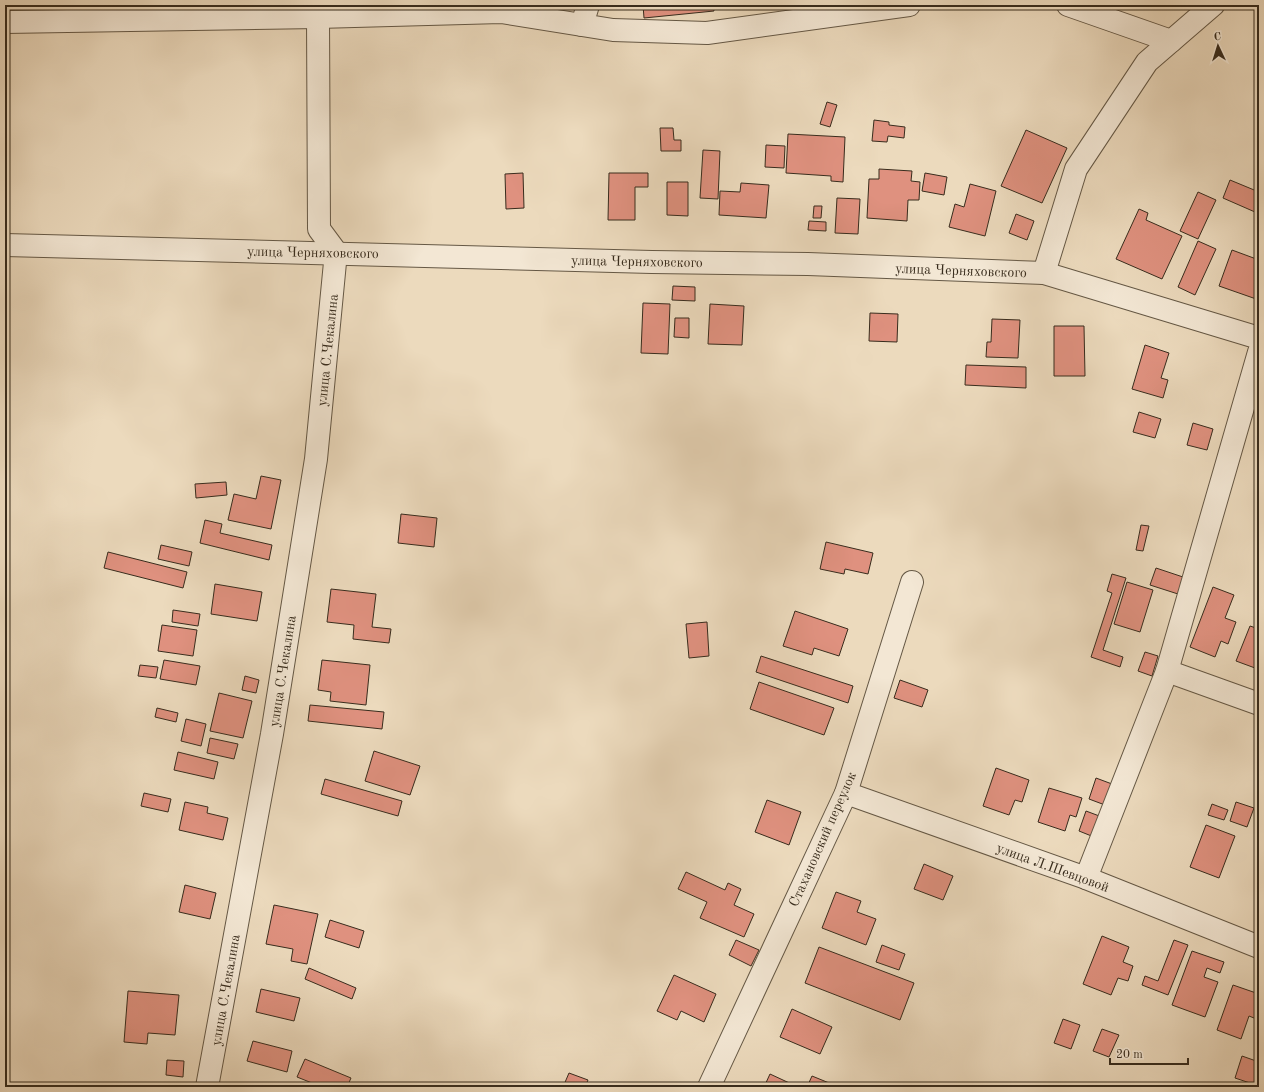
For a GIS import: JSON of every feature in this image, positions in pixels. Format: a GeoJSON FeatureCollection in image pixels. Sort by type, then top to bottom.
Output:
{"type":"FeatureCollection","features":[{"type":"Feature","properties":{"kind":"street"},"geometry":{"type":"LineString","coordinates":[[5,22],[318,17],[500,12],[585,15],[612,30],[707,33],[909,5]]}},
{"type":"Feature","properties":{"kind":"street"},"geometry":{"type":"LineString","coordinates":[[1068,5],[1171,41]]}},
{"type":"Feature","properties":{"kind":"street"},"geometry":{"type":"LineString","coordinates":[[1044,273],[1076,169],[1147,62],[1214,5]]}},
{"type":"Feature","properties":{"kind":"street"},"geometry":{"type":"LineString","coordinates":[[318,17],[319,229],[336,252]]}},
{"type":"Feature","properties":{"kind":"street","name":"улица Черняховского"},"geometry":{"type":"LineString","coordinates":[[5,245],[336,252],[652,262],[808,264],[1044,273],[1259,338]]}},
{"type":"Feature","properties":{"kind":"street","name":"улица С.Чекалина"},"geometry":{"type":"LineString","coordinates":[[207,1087],[272,734],[315,467],[336,252]]}},
{"type":"Feature","properties":{"kind":"street"},"geometry":{"type":"LineString","coordinates":[[1086,878],[1167,671],[1259,352]]}},
{"type":"Feature","properties":{"kind":"street","name":"Стахановский переулок"},"geometry":{"type":"LineString","coordinates":[[709,1087],[846,793],[912,582]]}},
{"type":"Feature","properties":{"kind":"street"},"geometry":{"type":"LineString","coordinates":[[1167,671],[1259,704]]}},
{"type":"Feature","properties":{"kind":"street","name":"улица Л.Шевцовой"},"geometry":{"type":"LineString","coordinates":[[846,793],[1086,878],[1259,947]]}},
{"type":"Feature","properties":{"kind":"building"},"geometry":{"type":"Polygon","coordinates":[[[643,5],[713,5],[714,11],[644,18],[643,5]]]}},
{"type":"Feature","properties":{"kind":"building"},"geometry":{"type":"Polygon","coordinates":[[[827,102],[837,105],[830,127],[820,124],[827,102]]]}},
{"type":"Feature","properties":{"kind":"building"},"geometry":{"type":"Polygon","coordinates":[[[874,120],[889,122],[889,125],[905,127],[904,138],[888,136],[887,142],[872,141],[874,120]]]}},
{"type":"Feature","properties":{"kind":"building"},"geometry":{"type":"Polygon","coordinates":[[[660,128],[673,128],[674,140],[681,140],[681,151],[661,151],[660,128]]]}},
{"type":"Feature","properties":{"kind":"building"},"geometry":{"type":"Polygon","coordinates":[[[1026,130],[1067,148],[1042,203],[1001,186],[1026,130]]]}},
{"type":"Feature","properties":{"kind":"building"},"geometry":{"type":"Polygon","coordinates":[[[788,134],[845,137],[843,182],[831,181],[831,176],[786,173],[788,134]]]}},
{"type":"Feature","properties":{"kind":"building"},"geometry":{"type":"Polygon","coordinates":[[[766,145],[785,146],[784,168],[765,167],[766,145]]]}},
{"type":"Feature","properties":{"kind":"building"},"geometry":{"type":"Polygon","coordinates":[[[703,150],[720,151],[718,199],[700,198],[703,150]]]}},
{"type":"Feature","properties":{"kind":"building"},"geometry":{"type":"Polygon","coordinates":[[[879,169],[912,171],[911,181],[920,182],[919,200],[908,200],[907,221],[867,218],[869,179],[879,179],[879,169]]]}},
{"type":"Feature","properties":{"kind":"building"},"geometry":{"type":"Polygon","coordinates":[[[523,173],[524,208],[506,209],[505,174],[523,173]]]}},
{"type":"Feature","properties":{"kind":"building"},"geometry":{"type":"Polygon","coordinates":[[[609,173],[648,173],[648,187],[635,187],[635,220],[608,220],[609,173]]]}},
{"type":"Feature","properties":{"kind":"building"},"geometry":{"type":"Polygon","coordinates":[[[925,173],[947,177],[944,195],[922,191],[925,173]]]}},
{"type":"Feature","properties":{"kind":"building"},"geometry":{"type":"Polygon","coordinates":[[[1230,180],[1259,192],[1259,202],[1255,212],[1223,198],[1230,180]]]}},
{"type":"Feature","properties":{"kind":"building"},"geometry":{"type":"Polygon","coordinates":[[[667,182],[688,182],[688,216],[667,215],[667,182]]]}},
{"type":"Feature","properties":{"kind":"building"},"geometry":{"type":"Polygon","coordinates":[[[741,183],[769,185],[766,218],[719,215],[720,191],[740,192],[741,183]]]}},
{"type":"Feature","properties":{"kind":"building"},"geometry":{"type":"Polygon","coordinates":[[[970,184],[996,191],[985,236],[949,227],[955,204],[964,207],[970,184]]]}},
{"type":"Feature","properties":{"kind":"building"},"geometry":{"type":"Polygon","coordinates":[[[1198,192],[1216,200],[1198,239],[1180,231],[1198,192]]]}},
{"type":"Feature","properties":{"kind":"building"},"geometry":{"type":"Polygon","coordinates":[[[837,198],[860,199],[858,234],[835,233],[837,198]]]}},
{"type":"Feature","properties":{"kind":"building"},"geometry":{"type":"Polygon","coordinates":[[[814,206],[822,206],[821,218],[813,218],[814,206]]]}},
{"type":"Feature","properties":{"kind":"building"},"geometry":{"type":"Polygon","coordinates":[[[1139,209],[1148,213],[1146,220],[1182,236],[1162,279],[1116,259],[1139,209]]]}},
{"type":"Feature","properties":{"kind":"building"},"geometry":{"type":"Polygon","coordinates":[[[1016,214],[1034,221],[1027,240],[1009,233],[1016,214]]]}},
{"type":"Feature","properties":{"kind":"building"},"geometry":{"type":"Polygon","coordinates":[[[809,221],[826,222],[826,231],[808,230],[809,221]]]}},
{"type":"Feature","properties":{"kind":"building"},"geometry":{"type":"Polygon","coordinates":[[[1198,241],[1216,249],[1195,295],[1178,287],[1198,241]]]}},
{"type":"Feature","properties":{"kind":"building"},"geometry":{"type":"Polygon","coordinates":[[[1232,250],[1259,260],[1259,300],[1219,286],[1232,250]]]}},
{"type":"Feature","properties":{"kind":"building"},"geometry":{"type":"Polygon","coordinates":[[[673,286],[695,287],[695,301],[672,300],[673,286]]]}},
{"type":"Feature","properties":{"kind":"building"},"geometry":{"type":"Polygon","coordinates":[[[643,303],[670,304],[668,354],[641,353],[643,303]]]}},
{"type":"Feature","properties":{"kind":"building"},"geometry":{"type":"Polygon","coordinates":[[[710,304],[744,306],[742,345],[708,344],[710,304]]]}},
{"type":"Feature","properties":{"kind":"building"},"geometry":{"type":"Polygon","coordinates":[[[870,313],[898,314],[897,342],[869,341],[870,313]]]}},
{"type":"Feature","properties":{"kind":"building"},"geometry":{"type":"Polygon","coordinates":[[[675,318],[689,318],[689,338],[674,337],[675,318]]]}},
{"type":"Feature","properties":{"kind":"building"},"geometry":{"type":"Polygon","coordinates":[[[992,319],[1020,320],[1018,358],[986,357],[987,342],[991,342],[992,319]]]}},
{"type":"Feature","properties":{"kind":"building"},"geometry":{"type":"Polygon","coordinates":[[[1054,326],[1084,326],[1085,376],[1054,376],[1054,326]]]}},
{"type":"Feature","properties":{"kind":"building"},"geometry":{"type":"Polygon","coordinates":[[[1145,345],[1169,353],[1161,378],[1168,380],[1163,398],[1132,389],[1145,345]]]}},
{"type":"Feature","properties":{"kind":"building"},"geometry":{"type":"Polygon","coordinates":[[[966,365],[1026,367],[1026,388],[965,385],[966,365]]]}},
{"type":"Feature","properties":{"kind":"building"},"geometry":{"type":"Polygon","coordinates":[[[1139,412],[1161,419],[1155,438],[1133,432],[1139,412]]]}},
{"type":"Feature","properties":{"kind":"building"},"geometry":{"type":"Polygon","coordinates":[[[1193,423],[1213,429],[1207,450],[1187,445],[1193,423]]]}},
{"type":"Feature","properties":{"kind":"building"},"geometry":{"type":"Polygon","coordinates":[[[261,476],[281,480],[271,529],[228,520],[234,494],[256,499],[261,476]]]}},
{"type":"Feature","properties":{"kind":"building"},"geometry":{"type":"Polygon","coordinates":[[[226,482],[227,495],[196,498],[195,484],[226,482]]]}},
{"type":"Feature","properties":{"kind":"building"},"geometry":{"type":"Polygon","coordinates":[[[401,514],[437,518],[434,547],[398,543],[401,514]]]}},
{"type":"Feature","properties":{"kind":"building"},"geometry":{"type":"Polygon","coordinates":[[[205,520],[222,524],[220,533],[272,545],[269,560],[200,543],[205,520]]]}},
{"type":"Feature","properties":{"kind":"building"},"geometry":{"type":"Polygon","coordinates":[[[1141,525],[1149,526],[1143,551],[1136,550],[1141,525]]]}},
{"type":"Feature","properties":{"kind":"building"},"geometry":{"type":"Polygon","coordinates":[[[826,542],[873,553],[868,574],[845,569],[844,574],[820,569],[826,542]]]}},
{"type":"Feature","properties":{"kind":"building"},"geometry":{"type":"Polygon","coordinates":[[[161,545],[192,552],[189,566],[158,559],[161,545]]]}},
{"type":"Feature","properties":{"kind":"building"},"geometry":{"type":"Polygon","coordinates":[[[108,552],[187,572],[183,588],[104,568],[108,552]]]}},
{"type":"Feature","properties":{"kind":"building"},"geometry":{"type":"Polygon","coordinates":[[[1156,568],[1183,577],[1178,594],[1150,585],[1156,568]]]}},
{"type":"Feature","properties":{"kind":"building"},"geometry":{"type":"Polygon","coordinates":[[[1112,574],[1126,578],[1103,650],[1123,657],[1120,667],[1091,657],[1112,593],[1107,591],[1112,574]]]}},
{"type":"Feature","properties":{"kind":"building"},"geometry":{"type":"Polygon","coordinates":[[[1127,582],[1153,590],[1140,632],[1114,624],[1127,582]]]}},
{"type":"Feature","properties":{"kind":"building"},"geometry":{"type":"Polygon","coordinates":[[[215,584],[262,592],[257,621],[211,614],[215,584]]]}},
{"type":"Feature","properties":{"kind":"building"},"geometry":{"type":"Polygon","coordinates":[[[1213,587],[1234,595],[1225,618],[1236,622],[1228,644],[1221,641],[1215,657],[1190,647],[1213,587]]]}},
{"type":"Feature","properties":{"kind":"building"},"geometry":{"type":"Polygon","coordinates":[[[331,589],[376,594],[372,627],[391,629],[389,643],[353,639],[354,625],[327,622],[331,589]]]}},
{"type":"Feature","properties":{"kind":"building"},"geometry":{"type":"Polygon","coordinates":[[[173,610],[200,614],[198,626],[172,622],[173,610]]]}},
{"type":"Feature","properties":{"kind":"building"},"geometry":{"type":"Polygon","coordinates":[[[795,611],[848,629],[839,656],[814,648],[812,655],[783,646],[795,611]]]}},
{"type":"Feature","properties":{"kind":"building"},"geometry":{"type":"Polygon","coordinates":[[[707,622],[709,656],[689,658],[686,624],[707,622]]]}},
{"type":"Feature","properties":{"kind":"building"},"geometry":{"type":"Polygon","coordinates":[[[162,625],[197,630],[193,656],[158,651],[162,625]]]}},
{"type":"Feature","properties":{"kind":"building"},"geometry":{"type":"Polygon","coordinates":[[[1250,626],[1259,629],[1259,657],[1255,668],[1236,661],[1250,626]]]}},
{"type":"Feature","properties":{"kind":"building"},"geometry":{"type":"Polygon","coordinates":[[[1145,652],[1158,656],[1152,676],[1138,671],[1145,652]]]}},
{"type":"Feature","properties":{"kind":"building"},"geometry":{"type":"Polygon","coordinates":[[[761,656],[853,686],[848,703],[756,672],[761,656]]]}},
{"type":"Feature","properties":{"kind":"building"},"geometry":{"type":"Polygon","coordinates":[[[164,660],[200,666],[196,685],[160,679],[164,660]]]}},
{"type":"Feature","properties":{"kind":"building"},"geometry":{"type":"Polygon","coordinates":[[[322,660],[370,665],[366,705],[330,701],[331,692],[318,690],[322,660]]]}},
{"type":"Feature","properties":{"kind":"building"},"geometry":{"type":"Polygon","coordinates":[[[140,665],[158,667],[156,678],[138,676],[140,665]]]}},
{"type":"Feature","properties":{"kind":"building"},"geometry":{"type":"Polygon","coordinates":[[[245,676],[259,680],[256,693],[242,690],[245,676]]]}},
{"type":"Feature","properties":{"kind":"building"},"geometry":{"type":"Polygon","coordinates":[[[900,680],[928,690],[922,707],[894,698],[900,680]]]}},
{"type":"Feature","properties":{"kind":"building"},"geometry":{"type":"Polygon","coordinates":[[[759,682],[834,708],[824,735],[750,709],[759,682]]]}},
{"type":"Feature","properties":{"kind":"building"},"geometry":{"type":"Polygon","coordinates":[[[219,693],[252,701],[243,738],[210,731],[219,693]]]}},
{"type":"Feature","properties":{"kind":"building"},"geometry":{"type":"Polygon","coordinates":[[[310,705],[384,712],[382,729],[308,721],[310,705]]]}},
{"type":"Feature","properties":{"kind":"building"},"geometry":{"type":"Polygon","coordinates":[[[157,708],[178,713],[176,722],[155,717],[157,708]]]}},
{"type":"Feature","properties":{"kind":"building"},"geometry":{"type":"Polygon","coordinates":[[[186,719],[206,724],[201,746],[181,741],[186,719]]]}},
{"type":"Feature","properties":{"kind":"building"},"geometry":{"type":"Polygon","coordinates":[[[210,738],[238,744],[234,759],[207,753],[210,738]]]}},
{"type":"Feature","properties":{"kind":"building"},"geometry":{"type":"Polygon","coordinates":[[[374,751],[420,766],[410,795],[365,781],[374,751]]]}},
{"type":"Feature","properties":{"kind":"building"},"geometry":{"type":"Polygon","coordinates":[[[178,752],[218,762],[214,779],[174,770],[178,752]]]}},
{"type":"Feature","properties":{"kind":"building"},"geometry":{"type":"Polygon","coordinates":[[[996,768],[1029,780],[1022,802],[1015,800],[1009,815],[983,806],[996,768]]]}},
{"type":"Feature","properties":{"kind":"building"},"geometry":{"type":"Polygon","coordinates":[[[1096,778],[1112,784],[1105,805],[1089,799],[1096,778]]]}},
{"type":"Feature","properties":{"kind":"building"},"geometry":{"type":"Polygon","coordinates":[[[325,779],[402,801],[398,816],[321,794],[325,779]]]}},
{"type":"Feature","properties":{"kind":"building"},"geometry":{"type":"Polygon","coordinates":[[[1049,788],[1082,798],[1076,817],[1070,815],[1065,831],[1038,822],[1049,788]]]}},
{"type":"Feature","properties":{"kind":"building"},"geometry":{"type":"Polygon","coordinates":[[[144,793],[171,799],[168,812],[141,806],[144,793]]]}},
{"type":"Feature","properties":{"kind":"building"},"geometry":{"type":"Polygon","coordinates":[[[767,800],[801,812],[789,845],[755,832],[767,800]]]}},
{"type":"Feature","properties":{"kind":"building"},"geometry":{"type":"Polygon","coordinates":[[[185,802],[208,807],[207,813],[228,818],[223,840],[179,830],[185,802]]]}},
{"type":"Feature","properties":{"kind":"building"},"geometry":{"type":"Polygon","coordinates":[[[1236,802],[1254,808],[1247,827],[1230,821],[1236,802]]]}},
{"type":"Feature","properties":{"kind":"building"},"geometry":{"type":"Polygon","coordinates":[[[1212,804],[1228,810],[1224,820],[1208,815],[1212,804]]]}},
{"type":"Feature","properties":{"kind":"building"},"geometry":{"type":"Polygon","coordinates":[[[1086,811],[1102,817],[1094,837],[1079,831],[1086,811]]]}},
{"type":"Feature","properties":{"kind":"building"},"geometry":{"type":"Polygon","coordinates":[[[1206,825],[1235,836],[1219,878],[1190,867],[1206,825]]]}},
{"type":"Feature","properties":{"kind":"building"},"geometry":{"type":"Polygon","coordinates":[[[924,864],[953,876],[943,900],[914,889],[924,864]]]}},
{"type":"Feature","properties":{"kind":"building"},"geometry":{"type":"Polygon","coordinates":[[[686,872],[725,890],[728,883],[741,889],[734,905],[754,914],[744,937],[700,918],[707,902],[678,889],[686,872]]]}},
{"type":"Feature","properties":{"kind":"building"},"geometry":{"type":"Polygon","coordinates":[[[185,885],[216,893],[210,919],[179,912],[185,885]]]}},
{"type":"Feature","properties":{"kind":"building"},"geometry":{"type":"Polygon","coordinates":[[[836,892],[861,901],[857,912],[876,919],[866,945],[822,928],[836,892]]]}},
{"type":"Feature","properties":{"kind":"building"},"geometry":{"type":"Polygon","coordinates":[[[274,905],[318,914],[307,964],[291,961],[293,949],[266,944],[274,905]]]}},
{"type":"Feature","properties":{"kind":"building"},"geometry":{"type":"Polygon","coordinates":[[[330,920],[364,931],[359,948],[325,937],[330,920]]]}},
{"type":"Feature","properties":{"kind":"building"},"geometry":{"type":"Polygon","coordinates":[[[1102,936],[1129,947],[1123,962],[1133,966],[1128,981],[1118,978],[1111,995],[1083,984],[1102,936]]]}},
{"type":"Feature","properties":{"kind":"building"},"geometry":{"type":"Polygon","coordinates":[[[736,940],[759,950],[751,966],[729,955],[736,940]]]}},
{"type":"Feature","properties":{"kind":"building"},"geometry":{"type":"Polygon","coordinates":[[[1174,940],[1188,945],[1168,995],[1142,985],[1145,976],[1158,981],[1174,940]]]}},
{"type":"Feature","properties":{"kind":"building"},"geometry":{"type":"Polygon","coordinates":[[[882,945],[905,954],[899,970],[876,962],[882,945]]]}},
{"type":"Feature","properties":{"kind":"building"},"geometry":{"type":"Polygon","coordinates":[[[819,947],[914,983],[900,1020],[805,983],[819,947]]]}},
{"type":"Feature","properties":{"kind":"building"},"geometry":{"type":"Polygon","coordinates":[[[1192,951],[1224,962],[1220,973],[1207,968],[1204,977],[1218,982],[1205,1017],[1172,1005],[1192,951]]]}},
{"type":"Feature","properties":{"kind":"building"},"geometry":{"type":"Polygon","coordinates":[[[309,968],[356,988],[352,999],[305,979],[309,968]]]}},
{"type":"Feature","properties":{"kind":"building"},"geometry":{"type":"Polygon","coordinates":[[[674,975],[716,994],[704,1022],[681,1011],[677,1020],[657,1011],[674,975]]]}},
{"type":"Feature","properties":{"kind":"building"},"geometry":{"type":"Polygon","coordinates":[[[1233,985],[1259,994],[1259,1020],[1249,1016],[1241,1039],[1217,1030],[1233,985]]]}},
{"type":"Feature","properties":{"kind":"building"},"geometry":{"type":"Polygon","coordinates":[[[261,989],[300,998],[294,1021],[256,1012],[261,989]]]}},
{"type":"Feature","properties":{"kind":"building"},"geometry":{"type":"Polygon","coordinates":[[[128,991],[179,995],[175,1035],[148,1033],[147,1044],[124,1042],[128,991]]]}},
{"type":"Feature","properties":{"kind":"building"},"geometry":{"type":"Polygon","coordinates":[[[792,1009],[832,1027],[820,1054],[780,1037],[792,1009]]]}},
{"type":"Feature","properties":{"kind":"building"},"geometry":{"type":"Polygon","coordinates":[[[1063,1019],[1080,1025],[1071,1049],[1054,1043],[1063,1019]]]}},
{"type":"Feature","properties":{"kind":"building"},"geometry":{"type":"Polygon","coordinates":[[[1102,1029],[1119,1035],[1109,1057],[1093,1051],[1102,1029]]]}},
{"type":"Feature","properties":{"kind":"building"},"geometry":{"type":"Polygon","coordinates":[[[253,1041],[292,1051],[287,1072],[247,1061],[253,1041]]]}},
{"type":"Feature","properties":{"kind":"building"},"geometry":{"type":"Polygon","coordinates":[[[1242,1056],[1259,1062],[1259,1086],[1235,1078],[1242,1056]]]}},
{"type":"Feature","properties":{"kind":"building"},"geometry":{"type":"Polygon","coordinates":[[[305,1059],[351,1078],[347,1087],[322,1087],[297,1077],[305,1059]]]}},
{"type":"Feature","properties":{"kind":"building"},"geometry":{"type":"Polygon","coordinates":[[[167,1060],[184,1061],[183,1077],[166,1075],[167,1060]]]}},
{"type":"Feature","properties":{"kind":"building"},"geometry":{"type":"Polygon","coordinates":[[[569,1073],[588,1080],[585,1087],[563,1087],[569,1073]]]}},
{"type":"Feature","properties":{"kind":"building"},"geometry":{"type":"Polygon","coordinates":[[[770,1074],[798,1087],[764,1087],[770,1074]]]}},
{"type":"Feature","properties":{"kind":"building"},"geometry":{"type":"Polygon","coordinates":[[[812,1076],[839,1087],[807,1087],[812,1076]]]}}]}
